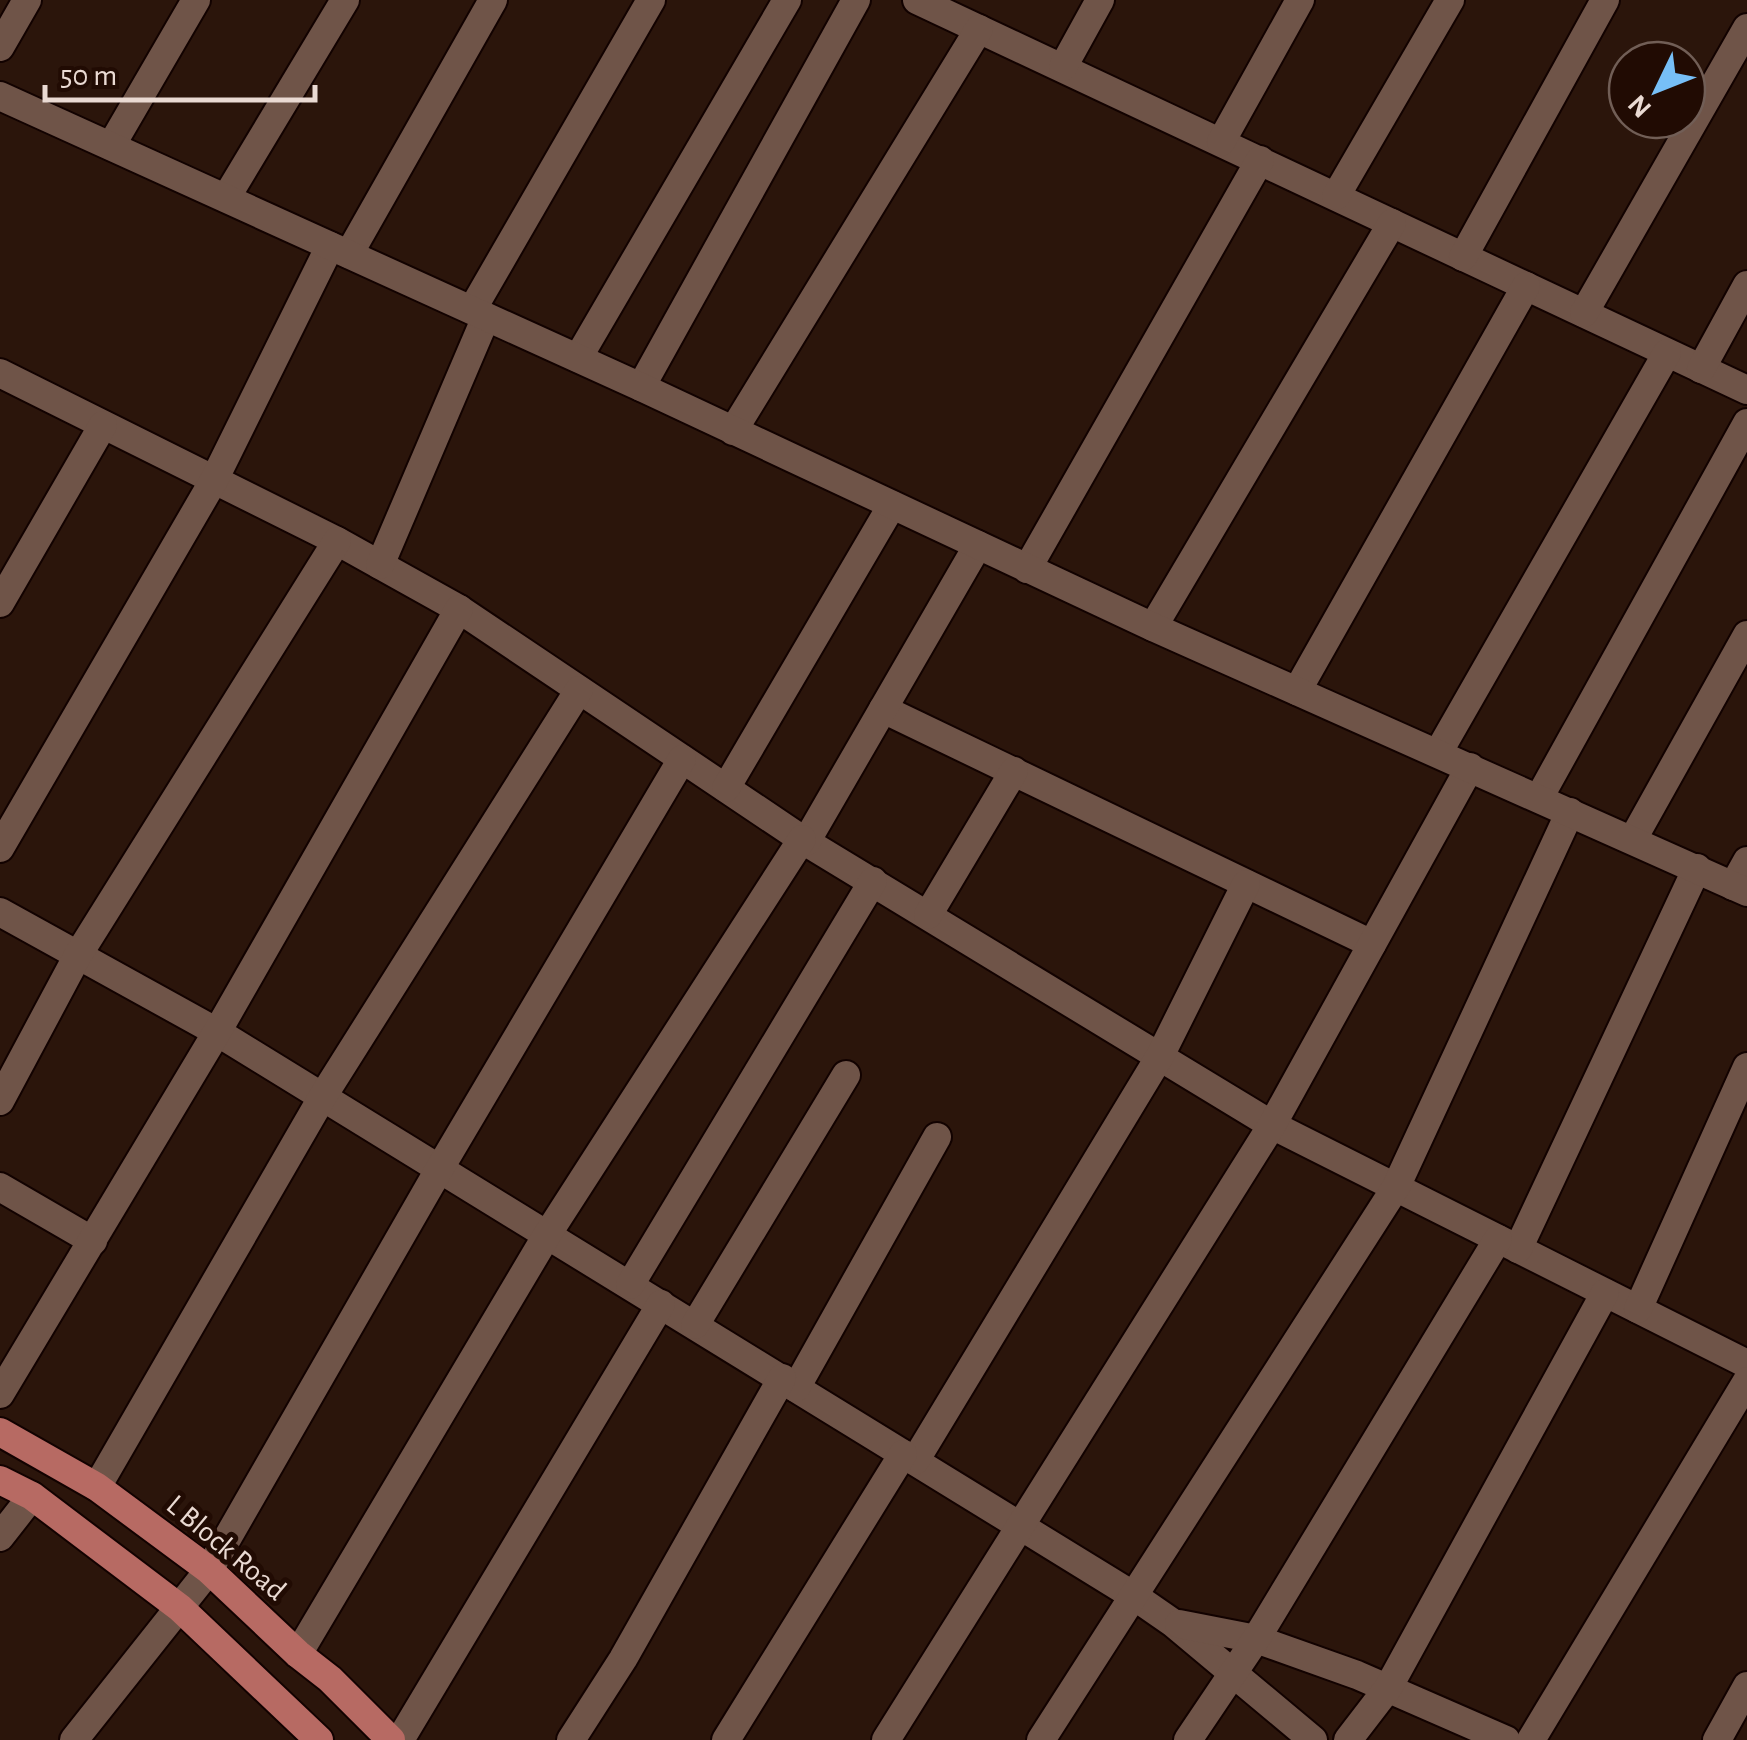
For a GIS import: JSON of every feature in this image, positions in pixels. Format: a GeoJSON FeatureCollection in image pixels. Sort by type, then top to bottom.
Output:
{"type":"FeatureCollection","features":[{"type":"Feature","properties":{"kind":"main road","name":"L Block Road"},"geometry":{"type":"LineString","coordinates":[[0,1432],[97,1487],[210,1570],[391,1740]]}},
{"type":"Feature","properties":{"kind":"main road"},"geometry":{"type":"LineString","coordinates":[[0,1480],[32,1496],[180,1608],[319,1740]]}},
{"type":"Feature","properties":{"kind":"street"},"geometry":{"type":"LineString","coordinates":[[0,47],[27,0]]}},
{"type":"Feature","properties":{"kind":"street"},"geometry":{"type":"LineString","coordinates":[[111,146],[196,0]]}},
{"type":"Feature","properties":{"kind":"street"},"geometry":{"type":"LineString","coordinates":[[226,198],[345,0]]}},
{"type":"Feature","properties":{"kind":"street"},"geometry":{"type":"LineString","coordinates":[[0,848],[214,480],[340,250],[494,0]]}},
{"type":"Feature","properties":{"kind":"street"},"geometry":{"type":"LineString","coordinates":[[380,566],[479,314],[651,0]]}},
{"type":"Feature","properties":{"kind":"street"},"geometry":{"type":"LineString","coordinates":[[578,358],[787,0]]}},
{"type":"Feature","properties":{"kind":"street"},"geometry":{"type":"LineString","coordinates":[[640,387],[856,0]]}},
{"type":"Feature","properties":{"kind":"street"},"geometry":{"type":"LineString","coordinates":[[917,0],[953,7],[979,28],[1747,390]]}},
{"type":"Feature","properties":{"kind":"street"},"geometry":{"type":"LineString","coordinates":[[1063,67],[1100,0]]}},
{"type":"Feature","properties":{"kind":"street"},"geometry":{"type":"LineString","coordinates":[[1220,142],[1300,0]]}},
{"type":"Feature","properties":{"kind":"street"},"geometry":{"type":"LineString","coordinates":[[1336,196],[1450,0]]}},
{"type":"Feature","properties":{"kind":"street"},"geometry":{"type":"LineString","coordinates":[[1463,257],[1605,0]]}},
{"type":"Feature","properties":{"kind":"street"},"geometry":{"type":"LineString","coordinates":[[733,431],[979,28]]}},
{"type":"Feature","properties":{"kind":"street"},"geometry":{"type":"LineString","coordinates":[[1584,314],[1747,28]]}},
{"type":"Feature","properties":{"kind":"street"},"geometry":{"type":"LineString","coordinates":[[0,96],[578,358],[1153,628],[1740,889],[1747,860]]}},
{"type":"Feature","properties":{"kind":"street"},"geometry":{"type":"LineString","coordinates":[[1027,568],[1260,160]]}},
{"type":"Feature","properties":{"kind":"street"},"geometry":{"type":"LineString","coordinates":[[1153,628],[1392,222]]}},
{"type":"Feature","properties":{"kind":"street"},"geometry":{"type":"LineString","coordinates":[[1701,369],[1747,284]]}},
{"type":"Feature","properties":{"kind":"street"},"geometry":{"type":"LineString","coordinates":[[1297,691],[1526,286]]}},
{"type":"Feature","properties":{"kind":"street"},"geometry":{"type":"LineString","coordinates":[[1438,754],[1667,353]]}},
{"type":"Feature","properties":{"kind":"street"},"geometry":{"type":"LineString","coordinates":[[0,373],[336,542],[459,609],[804,840],[1272,1125],[1747,1364]]}},
{"type":"Feature","properties":{"kind":"street"},"geometry":{"type":"LineString","coordinates":[[1539,798],[1747,423]]}},
{"type":"Feature","properties":{"kind":"street"},"geometry":{"type":"LineString","coordinates":[[0,603],[103,424]]}},
{"type":"Feature","properties":{"kind":"street"},"geometry":{"type":"LineString","coordinates":[[726,788],[892,505]]}},
{"type":"Feature","properties":{"kind":"street"},"geometry":{"type":"LineString","coordinates":[[0,1101],[78,955],[336,542]]}},
{"type":"Feature","properties":{"kind":"street"},"geometry":{"type":"LineString","coordinates":[[298,1654],[547,1234],[804,840],[978,546]]}},
{"type":"Feature","properties":{"kind":"street"},"geometry":{"type":"LineString","coordinates":[[0,1394],[217,1032],[459,609]]}},
{"type":"Feature","properties":{"kind":"street"},"geometry":{"type":"LineString","coordinates":[[1633,840],[1747,635]]}},
{"type":"Feature","properties":{"kind":"street"},"geometry":{"type":"LineString","coordinates":[[97,1487],[323,1096],[579,690]]}},
{"type":"Feature","properties":{"kind":"street"},"geometry":{"type":"LineString","coordinates":[[884,709],[1372,944]]}},
{"type":"Feature","properties":{"kind":"street"},"geometry":{"type":"LineString","coordinates":[[74,1740],[210,1570],[440,1168],[682,759]]}},
{"type":"Feature","properties":{"kind":"street"},"geometry":{"type":"LineString","coordinates":[[886,1740],[1272,1125],[1470,768]]}},
{"type":"Feature","properties":{"kind":"street"},"geometry":{"type":"LineString","coordinates":[[928,915],[1014,772]]}},
{"type":"Feature","properties":{"kind":"street"},"geometry":{"type":"LineString","coordinates":[[1041,1740],[1396,1187],[1570,812]]}},
{"type":"Feature","properties":{"kind":"street"},"geometry":{"type":"LineString","coordinates":[[1188,1740],[1508,1244],[1697,868]]}},
{"type":"Feature","properties":{"kind":"street"},"geometry":{"type":"LineString","coordinates":[[630,1285],[872,882]]}},
{"type":"Feature","properties":{"kind":"street"},"geometry":{"type":"LineString","coordinates":[[726,1740],[1160,1056],[1246,884]]}},
{"type":"Feature","properties":{"kind":"street"},"geometry":{"type":"LineString","coordinates":[[0,912],[217,1032],[1134,1596],[1173,1623],[1313,1740]]}},
{"type":"Feature","properties":{"kind":"street"},"geometry":{"type":"LineString","coordinates":[[1638,1310],[1747,1067]]}},
{"type":"Feature","properties":{"kind":"street"},"geometry":{"type":"LineString","coordinates":[[695,1325],[846,1075]]}},
{"type":"Feature","properties":{"kind":"street"},"geometry":{"type":"LineString","coordinates":[[571,1740],[937,1137]]}},
{"type":"Feature","properties":{"kind":"street"},"geometry":{"type":"LineString","coordinates":[[0,1188],[93,1241]]}},
{"type":"Feature","properties":{"kind":"street"},"geometry":{"type":"LineString","coordinates":[[1348,1740],[1388,1688],[1604,1292]]}},
{"type":"Feature","properties":{"kind":"street"},"geometry":{"type":"LineString","coordinates":[[400,1740],[661,1304]]}},
{"type":"Feature","properties":{"kind":"street"},"geometry":{"type":"LineString","coordinates":[[1531,1740],[1747,1380]]}},
{"type":"Feature","properties":{"kind":"street"},"geometry":{"type":"LineString","coordinates":[[0,1537],[32,1496]]}},
{"type":"Feature","properties":{"kind":"street"},"geometry":{"type":"LineString","coordinates":[[1173,1623],[1256,1639],[1388,1688],[1506,1740]]}},
{"type":"Feature","properties":{"kind":"street"},"geometry":{"type":"LineString","coordinates":[[1717,1740],[1747,1686]]}}]}
